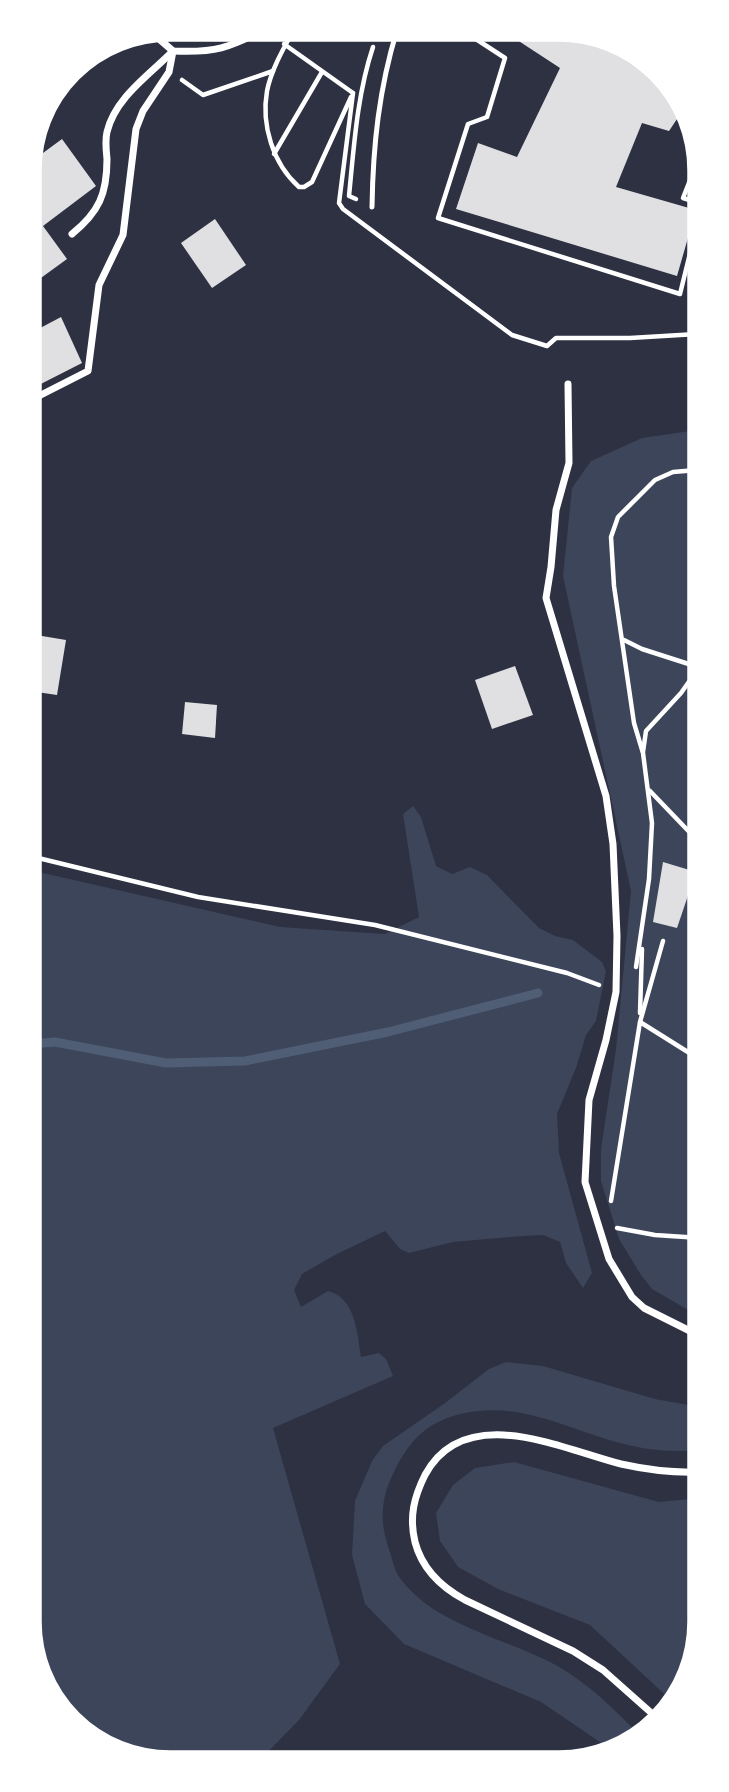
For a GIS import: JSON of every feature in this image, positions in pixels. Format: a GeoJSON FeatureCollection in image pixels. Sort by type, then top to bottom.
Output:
{"type":"FeatureCollection","features":[{"type":"Feature","properties":{"kind":"street"},"geometry":{"type":"LineString","coordinates":[[161,41],[173,51],[201,52],[231,47],[243,41]]}},
{"type":"Feature","properties":{"kind":"street"},"geometry":{"type":"LineString","coordinates":[[41,395],[88,371],[99,285],[123,235],[136,129],[143,111],[169,72],[173,51]]}},
{"type":"Feature","properties":{"kind":"street"},"geometry":{"type":"LineString","coordinates":[[72,234],[91,219],[107,184],[106,133],[115,111],[173,51]]}},
{"type":"Feature","properties":{"kind":"street"},"geometry":{"type":"LineString","coordinates":[[568,384],[569,463],[556,510],[546,598],[606,796],[613,844],[617,936],[616,992],[589,1100],[585,1182],[609,1259],[624,1287],[644,1308],[688,1330]]}},
{"type":"Feature","properties":{"kind":"street"},"geometry":{"type":"LineString","coordinates":[[652,1713],[603,1671],[573,1651],[451,1593],[426,1568],[418,1552],[411,1517],[414,1500],[429,1469],[454,1445],[473,1438],[493,1435],[534,1438],[619,1463],[657,1471],[688,1472]]}},
{"type":"Feature","properties":{"kind":"lane"},"geometry":{"type":"LineString","coordinates":[[372,207],[373,144],[385,69],[394,40]]}},
{"type":"Feature","properties":{"kind":"path"},"geometry":{"type":"LineString","coordinates":[[478,40],[505,58],[487,117],[468,124],[438,218],[680,294],[689,255]]}},
{"type":"Feature","properties":{"kind":"path"},"geometry":{"type":"LineString","coordinates":[[287,41],[267,91],[266,111],[273,155],[299,187],[312,182],[353,93]]}},
{"type":"Feature","properties":{"kind":"path"},"geometry":{"type":"LineString","coordinates":[[284,44],[353,93]]}},
{"type":"Feature","properties":{"kind":"path"},"geometry":{"type":"LineString","coordinates":[[169,72],[203,95],[274,71]]}},
{"type":"Feature","properties":{"kind":"path"},"geometry":{"type":"LineString","coordinates":[[273,155],[323,72]]}},
{"type":"Feature","properties":{"kind":"path"},"geometry":{"type":"LineString","coordinates":[[353,93],[340,203],[343,209],[512,335],[547,346],[556,338],[689,334]]}},
{"type":"Feature","properties":{"kind":"path"},"geometry":{"type":"LineString","coordinates":[[689,182],[682,198],[689,200]]}},
{"type":"Feature","properties":{"kind":"path"},"geometry":{"type":"LineString","coordinates":[[643,753],[634,723],[611,537],[618,517],[655,480],[673,472],[689,471]]}},
{"type":"Feature","properties":{"kind":"path"},"geometry":{"type":"LineString","coordinates":[[623,639],[642,649],[689,665]]}},
{"type":"Feature","properties":{"kind":"path"},"geometry":{"type":"LineString","coordinates":[[635,973],[651,854],[649,791],[643,753],[646,731],[689,682]]}},
{"type":"Feature","properties":{"kind":"path"},"geometry":{"type":"LineString","coordinates":[[649,791],[689,831]]}},
{"type":"Feature","properties":{"kind":"path"},"geometry":{"type":"LineString","coordinates":[[41,859],[198,897],[375,925],[567,973],[616,992]]}},
{"type":"Feature","properties":{"kind":"path"},"geometry":{"type":"LineString","coordinates":[[640,1022],[642,933]]}},
{"type":"Feature","properties":{"kind":"path"},"geometry":{"type":"LineString","coordinates":[[611,1213],[611,1199],[640,1022],[663,941]]}},
{"type":"Feature","properties":{"kind":"path"},"geometry":{"type":"LineString","coordinates":[[640,1022],[688,1052]]}},
{"type":"Feature","properties":{"kind":"path"},"geometry":{"type":"LineString","coordinates":[[611,1226],[626,1231],[688,1237]]}},
{"type":"Feature","properties":{"kind":"shaded area"},"geometry":{"type":"Polygon","coordinates":[[[689,431],[688,1310],[652,1289],[641,1275],[619,1239],[601,1181],[601,1149],[616,1049],[631,891],[563,576],[572,488],[591,461],[642,438],[689,431]]]}},
{"type":"Feature","properties":{"kind":"shaded area"},"geometry":{"type":"Polygon","coordinates":[[[413,806],[421,817],[436,866],[452,874],[470,867],[487,875],[539,928],[555,936],[573,940],[602,962],[606,971],[596,1021],[586,1035],[557,1114],[559,1153],[592,1273],[583,1288],[566,1263],[560,1242],[543,1235],[453,1242],[409,1253],[400,1249],[385,1231],[302,1274],[294,1290],[301,1307],[328,1291],[337,1295],[350,1309],[354,1318],[361,1357],[379,1353],[386,1359],[393,1376],[273,1428],[340,1664],[299,1720],[268,1752],[170,1752],[128,1745],[98,1730],[72,1708],[47,1664],[41,1639],[41,872],[280,927],[385,934],[419,917],[403,814],[413,806]]]}},
{"type":"Feature","properties":{"kind":"shaded area"},"geometry":{"type":"Polygon","coordinates":[[[506,1362],[543,1366],[655,1399],[688,1405],[688,1451],[683,1451],[632,1446],[518,1412],[498,1410],[463,1413],[437,1422],[417,1437],[401,1459],[386,1491],[384,1529],[393,1564],[400,1578],[416,1596],[435,1610],[456,1622],[548,1661],[596,1693],[633,1729],[603,1744],[541,1702],[404,1644],[365,1604],[352,1555],[355,1501],[372,1461],[383,1446],[489,1369],[506,1362]]]}},
{"type":"Feature","properties":{"kind":"shaded area"},"geometry":{"type":"Polygon","coordinates":[[[514,1462],[659,1502],[688,1499],[688,1631],[682,1664],[666,1695],[590,1625],[498,1589],[458,1567],[440,1541],[436,1513],[453,1485],[475,1468],[514,1462]]]}},
{"type":"Feature","properties":{"kind":"building"},"geometry":{"type":"Polygon","coordinates":[[[517,40],[576,41],[601,47],[645,72],[671,105],[678,118],[669,131],[642,123],[616,187],[689,208],[689,234],[677,276],[456,209],[478,143],[517,157],[560,68],[517,40]]]}},
{"type":"Feature","properties":{"kind":"building"},"geometry":{"type":"Polygon","coordinates":[[[62,139],[96,186],[43,226],[67,259],[41,278],[41,161],[41,154],[62,139]]]}},
{"type":"Feature","properties":{"kind":"building"},"geometry":{"type":"Polygon","coordinates":[[[215,219],[246,265],[212,288],[181,243],[215,219]]]}},
{"type":"Feature","properties":{"kind":"building"},"geometry":{"type":"Polygon","coordinates":[[[61,317],[82,363],[41,384],[41,328],[61,317]]]}},
{"type":"Feature","properties":{"kind":"building"},"geometry":{"type":"Polygon","coordinates":[[[41,636],[66,640],[57,695],[41,693],[41,636]]]}},
{"type":"Feature","properties":{"kind":"building"},"geometry":{"type":"Polygon","coordinates":[[[515,666],[533,715],[492,729],[475,680],[515,666]]]}},
{"type":"Feature","properties":{"kind":"building"},"geometry":{"type":"Polygon","coordinates":[[[185,702],[217,705],[215,738],[182,734],[185,702]]]}},
{"type":"Feature","properties":{"kind":"building"},"geometry":{"type":"Polygon","coordinates":[[[663,862],[689,870],[689,894],[677,928],[653,922],[663,862]]]}},
{"type":"Feature","properties":{"kind":"waterway"},"geometry":{"type":"LineString","coordinates":[[40,1043],[55,1042],[166,1063],[245,1061],[388,1032],[538,993]]}}]}
